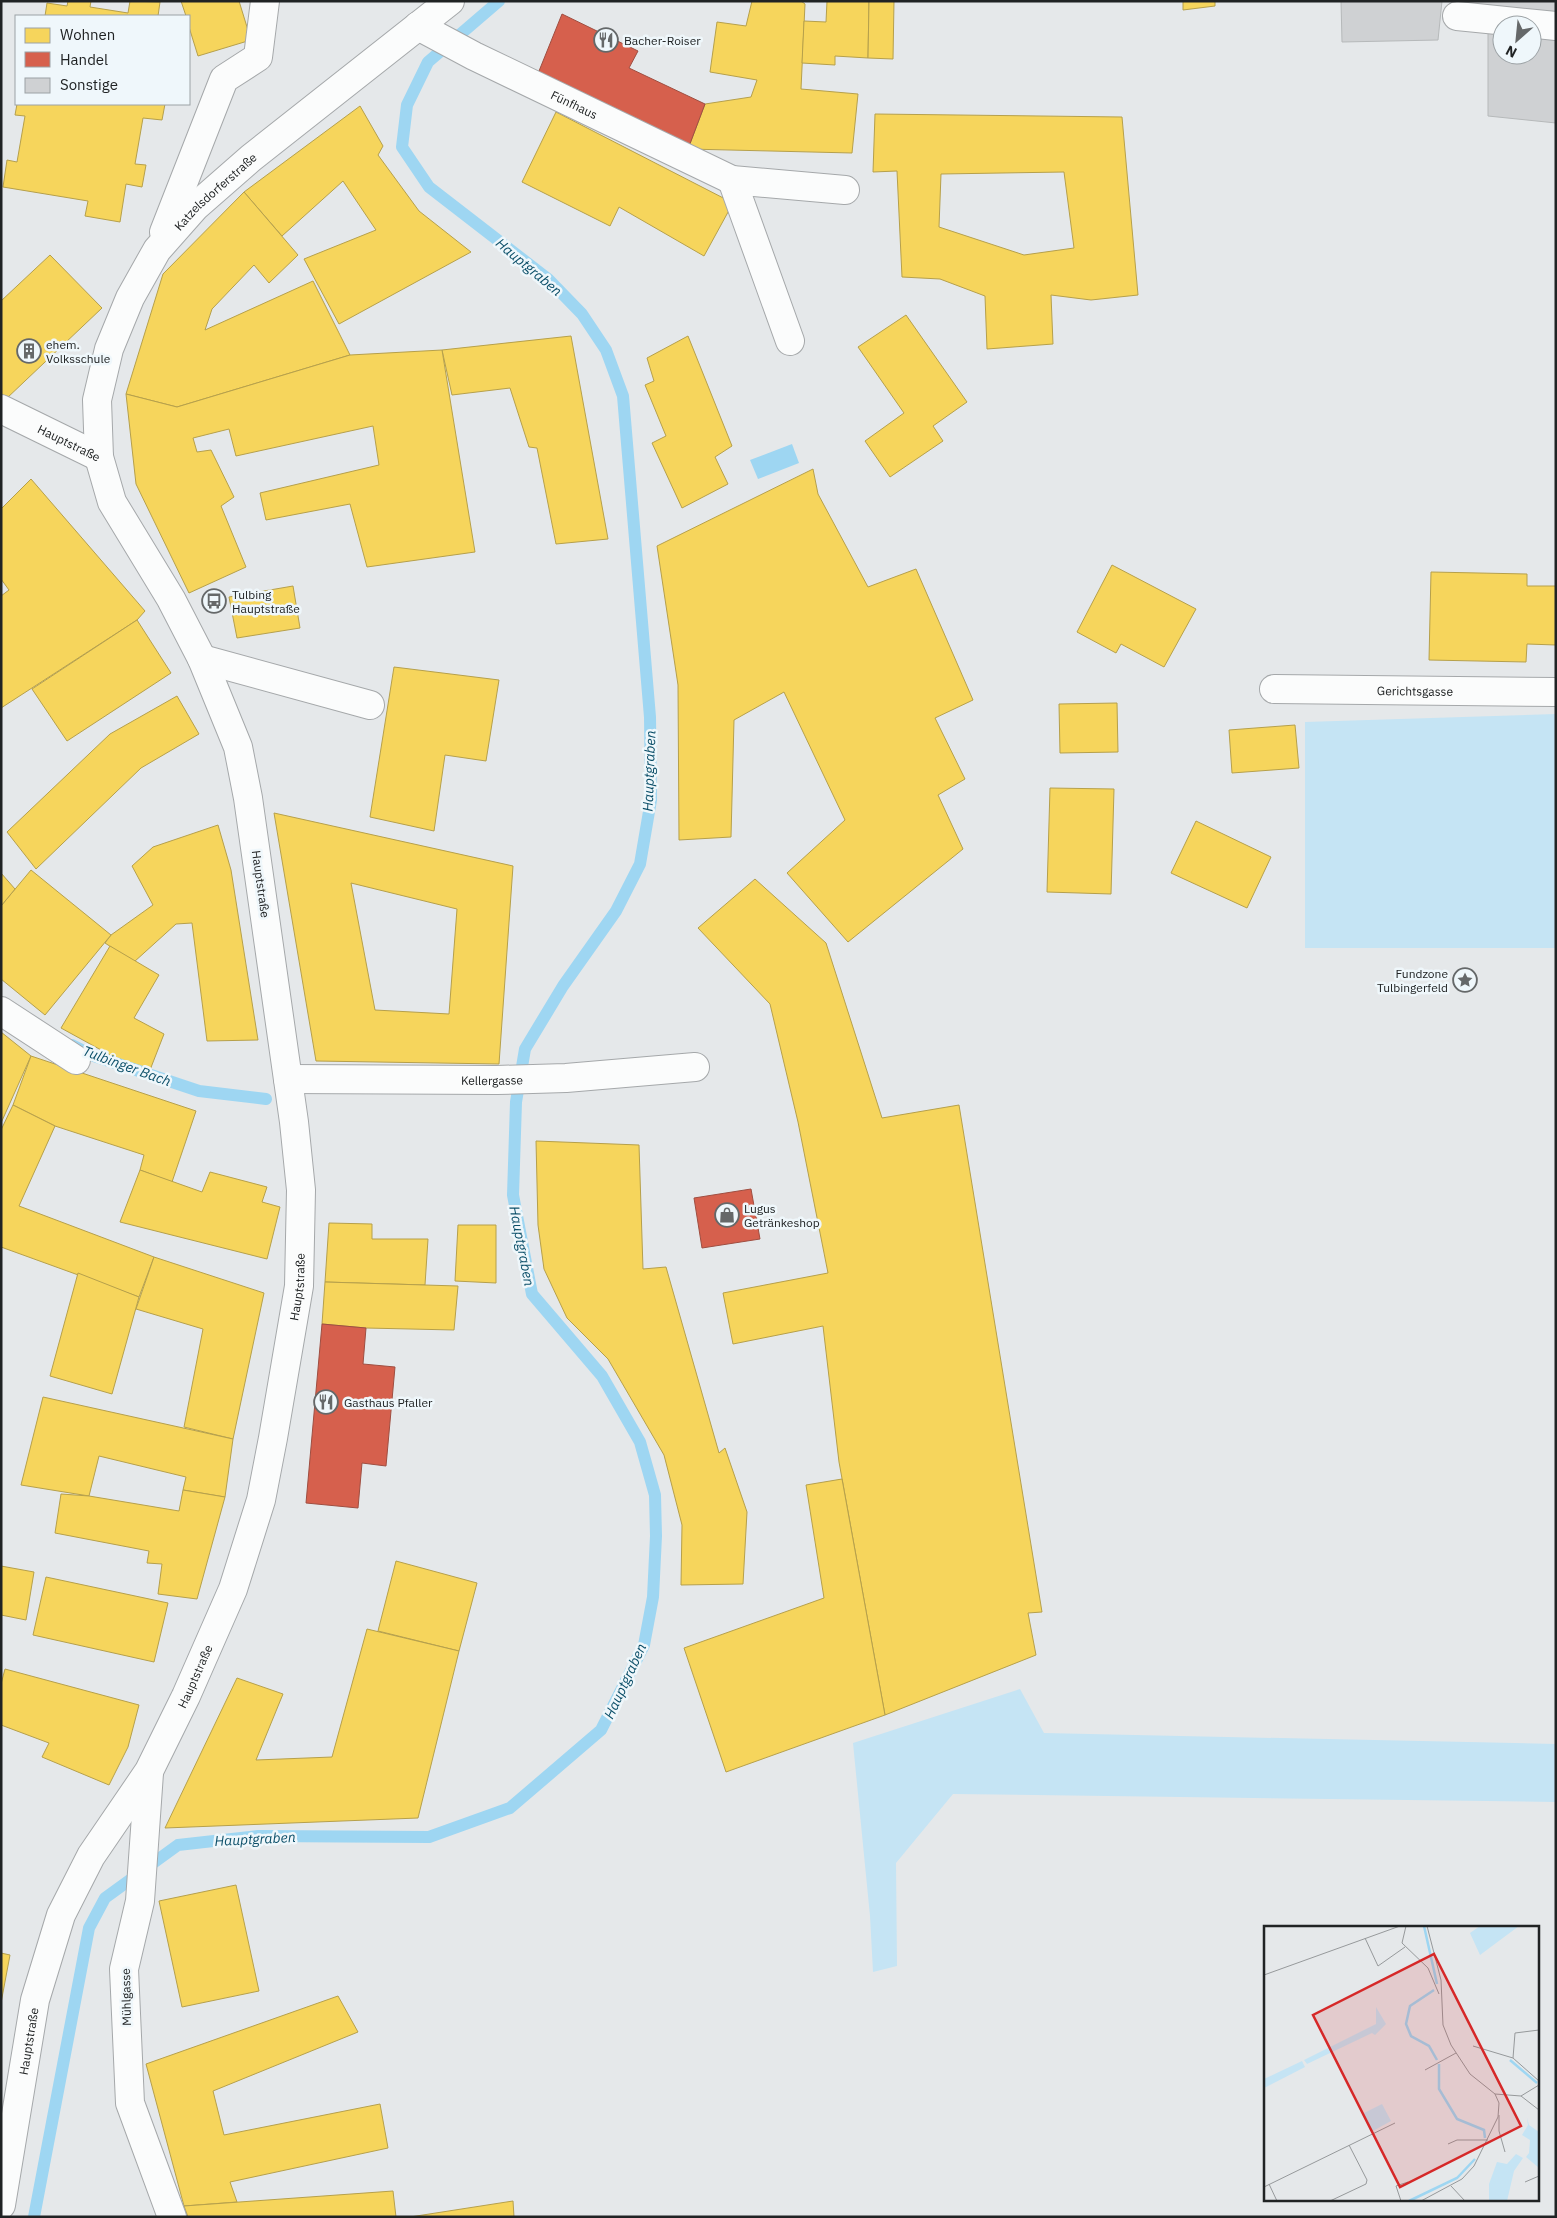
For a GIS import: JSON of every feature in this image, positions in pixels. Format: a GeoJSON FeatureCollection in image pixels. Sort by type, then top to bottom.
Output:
{"type":"FeatureCollection","features":[{"type":"Feature","properties":{"kind":"street"},"geometry":{"type":"LineString","coordinates":[[157,250],[224,79],[258,56],[264,1]]}},
{"type":"Feature","properties":{"kind":"street","name":"Katzelsdorferstraße"},"geometry":{"type":"LineString","coordinates":[[98,458],[97,400],[109,348],[130,298],[157,250],[195,207],[251,158],[450,1]]}},
{"type":"Feature","properties":{"kind":"street"},"geometry":{"type":"LineString","coordinates":[[1457,16],[1556,26]]}},
{"type":"Feature","properties":{"kind":"street","name":"Fünfhaus"},"geometry":{"type":"LineString","coordinates":[[418,26],[474,56],[732,180],[845,190]]}},
{"type":"Feature","properties":{"kind":"street"},"geometry":{"type":"LineString","coordinates":[[732,180],[790,341]]}},
{"type":"Feature","properties":{"kind":"street","name":"Hauptstraße"},"geometry":{"type":"LineString","coordinates":[[1,409],[98,458],[112,502],[171,599],[202,660],[238,747],[248,798],[288,1079],[301,1190],[299,1286],[261,1500],[233,1589],[186,1696],[149,1771],[91,1856],[61,1915],[34,2000],[1,2204]]}},
{"type":"Feature","properties":{"kind":"street"},"geometry":{"type":"LineString","coordinates":[[202,660],[370,705]]}},
{"type":"Feature","properties":{"kind":"street","name":"Gerichtsgasse"},"geometry":{"type":"LineString","coordinates":[[1274,689],[1556,692]]}},
{"type":"Feature","properties":{"kind":"street"},"geometry":{"type":"LineString","coordinates":[[1,1011],[76,1060]]}},
{"type":"Feature","properties":{"kind":"street","name":"Kellergasse"},"geometry":{"type":"LineString","coordinates":[[288,1079],[497,1080],[566,1078],[696,1067]]}},
{"type":"Feature","properties":{"kind":"street","name":"Mühlgasse"},"geometry":{"type":"LineString","coordinates":[[149,1771],[140,1901],[124,1969],[130,2103],[172,2217]]}},
{"type":"Feature","properties":{"kind":"shaded area"},"geometry":{"type":"Polygon","coordinates":[[[1556,714],[1556,948],[1305,948],[1305,722],[1556,714]]]}},
{"type":"Feature","properties":{"kind":"shaded area"},"geometry":{"type":"Polygon","coordinates":[[[1020,1689],[1044,1733],[1556,1744],[1556,1802],[953,1794],[896,1863],[897,1966],[873,1972],[870,1916],[853,1743],[1020,1689]]]}},
{"type":"Feature","properties":{"kind":"water"},"geometry":{"type":"Polygon","coordinates":[[[792,444],[799,463],[758,479],[750,460],[792,444]]]}},
{"type":"Feature","properties":{"kind":"building: Wohnen"},"geometry":{"type":"Polygon","coordinates":[[[68,1],[91,1],[90,7],[128,13],[130,1],[160,2],[158,15],[45,15],[47,3],[67,6],[68,1]]]}},
{"type":"Feature","properties":{"kind":"building: Wohnen"},"geometry":{"type":"Polygon","coordinates":[[[181,1],[239,1],[251,40],[198,56],[190,30],[190,15],[186,15],[181,1]]]}},
{"type":"Feature","properties":{"kind":"building: Wohnen"},"geometry":{"type":"Polygon","coordinates":[[[752,1],[801,1],[805,4],[801,89],[858,94],[852,153],[688,149],[705,104],[751,97],[757,80],[710,72],[717,22],[746,26],[752,1]]]}},
{"type":"Feature","properties":{"kind":"building: Wohnen"},"geometry":{"type":"Polygon","coordinates":[[[827,1],[869,1],[868,58],[835,56],[835,65],[802,63],[804,21],[826,22],[827,1]]]}},
{"type":"Feature","properties":{"kind":"building: Wohnen"},"geometry":{"type":"Polygon","coordinates":[[[869,1],[894,1],[893,59],[868,58],[869,1]]]}},
{"type":"Feature","properties":{"kind":"building: Wohnen"},"geometry":{"type":"Polygon","coordinates":[[[1183,1],[1215,1],[1215,6],[1183,10],[1183,1]]]}},
{"type":"Feature","properties":{"kind":"building: Wohnen"},"geometry":{"type":"Polygon","coordinates":[[[17,105],[165,105],[162,120],[143,118],[135,164],[146,165],[142,187],[126,184],[120,222],[85,216],[88,201],[3,187],[7,160],[17,162],[25,116],[15,115],[17,105]]]}},
{"type":"Feature","properties":{"kind":"building: Wohnen"},"geometry":{"type":"Polygon","coordinates":[[[360,106],[383,146],[378,155],[419,211],[471,252],[339,324],[304,259],[376,230],[343,181],[282,236],[244,192],[360,106]]]}},
{"type":"Feature","properties":{"kind":"building: Wohnen"},"geometry":{"type":"Polygon","coordinates":[[[556,112],[733,203],[704,256],[619,207],[610,226],[522,182],[556,112]]]}},
{"type":"Feature","properties":{"kind":"building: Wohnen"},"geometry":{"type":"Polygon","coordinates":[[[875,114],[1122,117],[1138,295],[1091,300],[1051,295],[1053,344],[987,349],[985,296],[940,279],[902,277],[897,171],[873,172],[875,114]],[[1064,172],[941,174],[939,227],[1024,255],[1074,248],[1064,172]]]}},
{"type":"Feature","properties":{"kind":"building: Wohnen"},"geometry":{"type":"Polygon","coordinates":[[[244,192],[298,255],[269,283],[254,265],[212,309],[205,330],[313,281],[350,355],[177,407],[126,394],[163,274],[244,192]]]}},
{"type":"Feature","properties":{"kind":"building: Wohnen","name":"ehem. Volksschule"},"geometry":{"type":"Polygon","coordinates":[[[50,255],[102,308],[6,399],[1,395],[1,301],[50,255]]]}},
{"type":"Feature","properties":{"kind":"building: Wohnen"},"geometry":{"type":"Polygon","coordinates":[[[906,315],[967,402],[933,426],[943,441],[890,477],[865,441],[904,413],[858,347],[906,315]]]}},
{"type":"Feature","properties":{"kind":"building: Wohnen"},"geometry":{"type":"Polygon","coordinates":[[[571,336],[608,539],[556,544],[537,448],[529,447],[510,388],[452,395],[442,350],[571,336]]]}},
{"type":"Feature","properties":{"kind":"building: Wohnen"},"geometry":{"type":"Polygon","coordinates":[[[688,336],[732,446],[715,457],[728,484],[682,508],[652,443],[666,436],[645,385],[654,381],[647,358],[688,336]]]}},
{"type":"Feature","properties":{"kind":"building: Wohnen"},"geometry":{"type":"Polygon","coordinates":[[[442,350],[475,552],[367,567],[350,504],[266,520],[260,493],[379,465],[373,426],[236,456],[229,429],[193,438],[197,452],[211,450],[234,497],[221,506],[246,567],[189,593],[136,484],[126,394],[177,407],[350,355],[442,350]]]}},
{"type":"Feature","properties":{"kind":"building: Wohnen"},"geometry":{"type":"Polygon","coordinates":[[[813,469],[818,494],[868,587],[916,569],[973,700],[935,718],[965,779],[938,795],[963,849],[848,942],[787,873],[845,820],[784,692],[734,720],[731,837],[679,840],[678,685],[657,546],[813,469]]]}},
{"type":"Feature","properties":{"kind":"building: Wohnen"},"geometry":{"type":"Polygon","coordinates":[[[31,479],[145,611],[137,620],[1,708],[1,596],[9,590],[1,579],[1,509],[31,479]]]}},
{"type":"Feature","properties":{"kind":"building: Wohnen"},"geometry":{"type":"Polygon","coordinates":[[[1112,565],[1196,609],[1164,667],[1121,644],[1116,653],[1077,632],[1112,565]]]}},
{"type":"Feature","properties":{"kind":"building: Wohnen"},"geometry":{"type":"Polygon","coordinates":[[[1431,572],[1527,574],[1527,586],[1556,586],[1556,645],[1527,644],[1526,662],[1429,660],[1431,572]]]}},
{"type":"Feature","properties":{"kind":"building: Wohnen"},"geometry":{"type":"Polygon","coordinates":[[[293,586],[300,628],[237,638],[229,597],[293,586]]]}},
{"type":"Feature","properties":{"kind":"building: Wohnen"},"geometry":{"type":"Polygon","coordinates":[[[137,620],[171,673],[67,741],[32,689],[137,620]]]}},
{"type":"Feature","properties":{"kind":"building: Wohnen"},"geometry":{"type":"Polygon","coordinates":[[[394,667],[499,680],[486,761],[445,755],[434,831],[370,817],[394,667]]]}},
{"type":"Feature","properties":{"kind":"building: Wohnen"},"geometry":{"type":"Polygon","coordinates":[[[177,696],[199,734],[141,768],[36,869],[7,832],[110,734],[177,696]]]}},
{"type":"Feature","properties":{"kind":"building: Wohnen"},"geometry":{"type":"Polygon","coordinates":[[[1117,703],[1118,752],[1060,753],[1059,704],[1117,703]]]}},
{"type":"Feature","properties":{"kind":"building: Wohnen"},"geometry":{"type":"Polygon","coordinates":[[[1295,725],[1299,768],[1232,773],[1229,730],[1295,725]]]}},
{"type":"Feature","properties":{"kind":"building: Wohnen"},"geometry":{"type":"Polygon","coordinates":[[[1050,788],[1114,789],[1111,894],[1047,892],[1050,788]]]}},
{"type":"Feature","properties":{"kind":"building: Wohnen"},"geometry":{"type":"Polygon","coordinates":[[[274,813],[513,866],[499,1064],[316,1061],[274,813]],[[351,883],[375,1010],[449,1014],[457,909],[351,883]]]}},
{"type":"Feature","properties":{"kind":"building: Wohnen"},"geometry":{"type":"Polygon","coordinates":[[[1196,821],[1271,857],[1247,908],[1171,873],[1196,821]]]}},
{"type":"Feature","properties":{"kind":"building: Wohnen"},"geometry":{"type":"Polygon","coordinates":[[[218,825],[231,870],[258,1040],[207,1041],[192,923],[176,924],[134,962],[105,943],[111,935],[153,905],[132,866],[153,847],[218,825]]]}},
{"type":"Feature","properties":{"kind":"building: Wohnen"},"geometry":{"type":"Polygon","coordinates":[[[31,870],[111,935],[45,1015],[1,979],[1,906],[31,870]]]}},
{"type":"Feature","properties":{"kind":"building: Wohnen"},"geometry":{"type":"Polygon","coordinates":[[[1,873],[15,889],[1,906],[1,873]]]}},
{"type":"Feature","properties":{"kind":"building: Wohnen"},"geometry":{"type":"Polygon","coordinates":[[[755,879],[826,943],[882,1118],[959,1105],[1042,1612],[1028,1613],[1036,1655],[885,1715],[839,1462],[823,1326],[733,1344],[723,1293],[828,1273],[798,1122],[770,1004],[698,928],[755,879]]]}},
{"type":"Feature","properties":{"kind":"building: Wohnen"},"geometry":{"type":"Polygon","coordinates":[[[110,946],[159,975],[134,1018],[164,1034],[150,1070],[112,1056],[61,1028],[110,946]]]}},
{"type":"Feature","properties":{"kind":"building: Wohnen"},"geometry":{"type":"Polygon","coordinates":[[[1,1032],[31,1056],[1,1123],[1,1032]]]}},
{"type":"Feature","properties":{"kind":"building: Wohnen"},"geometry":{"type":"Polygon","coordinates":[[[31,1056],[196,1111],[172,1182],[140,1170],[144,1155],[55,1126],[13,1105],[31,1056]]]}},
{"type":"Feature","properties":{"kind":"building: Wohnen"},"geometry":{"type":"Polygon","coordinates":[[[13,1105],[55,1126],[19,1206],[154,1257],[139,1297],[1,1247],[1,1130],[13,1105]]]}},
{"type":"Feature","properties":{"kind":"building: Wohnen"},"geometry":{"type":"Polygon","coordinates":[[[536,1141],[639,1145],[643,1269],[666,1267],[719,1453],[725,1448],[747,1512],[743,1584],[681,1585],[682,1525],[664,1455],[608,1359],[567,1318],[544,1269],[538,1225],[536,1141]]]}},
{"type":"Feature","properties":{"kind":"building: Wohnen"},"geometry":{"type":"Polygon","coordinates":[[[140,1170],[202,1192],[210,1172],[267,1187],[262,1202],[280,1207],[267,1259],[120,1222],[140,1170]]]}},
{"type":"Feature","properties":{"kind":"building: Wohnen"},"geometry":{"type":"Polygon","coordinates":[[[329,1223],[372,1224],[372,1239],[428,1239],[425,1285],[325,1282],[329,1223]]]}},
{"type":"Feature","properties":{"kind":"building: Wohnen"},"geometry":{"type":"Polygon","coordinates":[[[458,1225],[496,1225],[496,1283],[455,1281],[458,1225]]]}},
{"type":"Feature","properties":{"kind":"building: Wohnen"},"geometry":{"type":"Polygon","coordinates":[[[154,1257],[264,1293],[233,1439],[184,1427],[203,1329],[136,1309],[154,1257]]]}},
{"type":"Feature","properties":{"kind":"building: Wohnen"},"geometry":{"type":"Polygon","coordinates":[[[78,1273],[139,1297],[112,1394],[50,1376],[78,1273]]]}},
{"type":"Feature","properties":{"kind":"building: Wohnen"},"geometry":{"type":"Polygon","coordinates":[[[325,1282],[458,1286],[454,1330],[366,1328],[322,1324],[325,1282]]]}},
{"type":"Feature","properties":{"kind":"building: Wohnen"},"geometry":{"type":"Polygon","coordinates":[[[43,1397],[233,1439],[225,1497],[183,1490],[186,1477],[99,1456],[89,1496],[21,1485],[43,1397]]]}},
{"type":"Feature","properties":{"kind":"building: Wohnen"},"geometry":{"type":"Polygon","coordinates":[[[842,1479],[885,1715],[726,1772],[684,1648],[824,1598],[806,1485],[842,1479]]]}},
{"type":"Feature","properties":{"kind":"building: Wohnen"},"geometry":{"type":"Polygon","coordinates":[[[183,1490],[225,1497],[197,1599],[158,1594],[162,1564],[147,1563],[149,1551],[55,1533],[61,1494],[89,1496],[179,1511],[183,1490]]]}},
{"type":"Feature","properties":{"kind":"building: Wohnen"},"geometry":{"type":"Polygon","coordinates":[[[396,1561],[477,1583],[459,1651],[378,1631],[396,1561]]]}},
{"type":"Feature","properties":{"kind":"building: Wohnen"},"geometry":{"type":"Polygon","coordinates":[[[1,1566],[34,1572],[26,1620],[1,1615],[1,1566]]]}},
{"type":"Feature","properties":{"kind":"building: Wohnen"},"geometry":{"type":"Polygon","coordinates":[[[46,1577],[168,1603],[154,1662],[33,1635],[46,1577]]]}},
{"type":"Feature","properties":{"kind":"building: Wohnen"},"geometry":{"type":"Polygon","coordinates":[[[367,1629],[459,1651],[418,1818],[165,1828],[237,1678],[283,1694],[256,1760],[332,1757],[367,1629]]]}},
{"type":"Feature","properties":{"kind":"building: Wohnen"},"geometry":{"type":"Polygon","coordinates":[[[5,1669],[139,1705],[128,1747],[109,1785],[42,1757],[49,1743],[1,1725],[1,1684],[5,1669]]]}},
{"type":"Feature","properties":{"kind":"building: Wohnen"},"geometry":{"type":"Polygon","coordinates":[[[236,1885],[259,1991],[182,2007],[159,1901],[236,1885]]]}},
{"type":"Feature","properties":{"kind":"building: Wohnen"},"geometry":{"type":"Polygon","coordinates":[[[1,1953],[10,1955],[1,2003],[1,1953]]]}},
{"type":"Feature","properties":{"kind":"building: Wohnen"},"geometry":{"type":"Polygon","coordinates":[[[338,1996],[358,2032],[213,2091],[224,2135],[380,2104],[388,2148],[230,2182],[237,2202],[184,2206],[146,2064],[338,1996]]]}},
{"type":"Feature","properties":{"kind":"building: Wohnen"},"geometry":{"type":"Polygon","coordinates":[[[393,2191],[396,2217],[188,2217],[184,2206],[393,2191]]]}},
{"type":"Feature","properties":{"kind":"building: Wohnen"},"geometry":{"type":"Polygon","coordinates":[[[513,2201],[514,2217],[410,2217],[513,2201]]]}},
{"type":"Feature","properties":{"kind":"building: Handel"},"geometry":{"type":"Polygon","coordinates":[[[562,14],[638,51],[629,68],[705,104],[688,149],[537,76],[562,14]]]}},
{"type":"Feature","properties":{"kind":"building: Handel"},"geometry":{"type":"Polygon","coordinates":[[[751,1189],[760,1239],[702,1248],[694,1198],[751,1189]]]}},
{"type":"Feature","properties":{"kind":"building: Handel"},"geometry":{"type":"Polygon","coordinates":[[[322,1324],[366,1328],[363,1364],[395,1367],[386,1466],[362,1463],[358,1508],[306,1503],[322,1324]]]}},
{"type":"Feature","properties":{"kind":"building: Sonstige"},"geometry":{"type":"Polygon","coordinates":[[[1341,1],[1442,1],[1438,40],[1342,42],[1341,1]]]}},
{"type":"Feature","properties":{"kind":"building: Sonstige"},"geometry":{"type":"Polygon","coordinates":[[[1450,1],[1556,1],[1556,12],[1450,1]]]}},
{"type":"Feature","properties":{"kind":"building: Sonstige"},"geometry":{"type":"Polygon","coordinates":[[[1488,32],[1492,32],[1492,65],[1542,65],[1542,37],[1556,39],[1556,123],[1488,116],[1488,32]]]}},
{"type":"Feature","properties":{"kind":"waterway","name":"Hauptgraben"},"geometry":{"type":"LineString","coordinates":[[34,2217],[89,1928],[105,1898],[178,1845],[258,1836],[429,1837],[510,1808],[601,1730],[644,1645],[653,1597],[656,1536],[655,1495],[640,1442],[602,1376],[532,1294],[513,1195],[516,1102],[525,1049],[563,986],[616,911],[640,864],[651,800],[650,717],[623,396],[606,350],[582,314],[548,279],[429,187],[402,147],[407,105],[428,62],[499,1]]}},
{"type":"Feature","properties":{"kind":"waterway","name":"Tulbinger Bach"},"geometry":{"type":"LineString","coordinates":[[72,1045],[94,1056],[199,1091],[266,1099]]}},
{"type":"Feature","properties":{"kind":"place","name":"Bacher-Roiser"},"geometry":{"type":"Point","coordinates":[606,40]}},
{"type":"Feature","properties":{"kind":"place","name":"ehem. Volksschule"},"geometry":{"type":"Point","coordinates":[29,351]}},
{"type":"Feature","properties":{"kind":"place","name":"Tulbing Hauptstraße"},"geometry":{"type":"Point","coordinates":[214,601]}},
{"type":"Feature","properties":{"kind":"place","name":"Fundzone Tulbingerfeld"},"geometry":{"type":"Point","coordinates":[1465,980]}},
{"type":"Feature","properties":{"kind":"place","name":"Lugus Getränkeshop"},"geometry":{"type":"Point","coordinates":[727,1215]}},
{"type":"Feature","properties":{"kind":"place","name":"Gasthaus Pfaller"},"geometry":{"type":"Point","coordinates":[326,1402]}}]}
